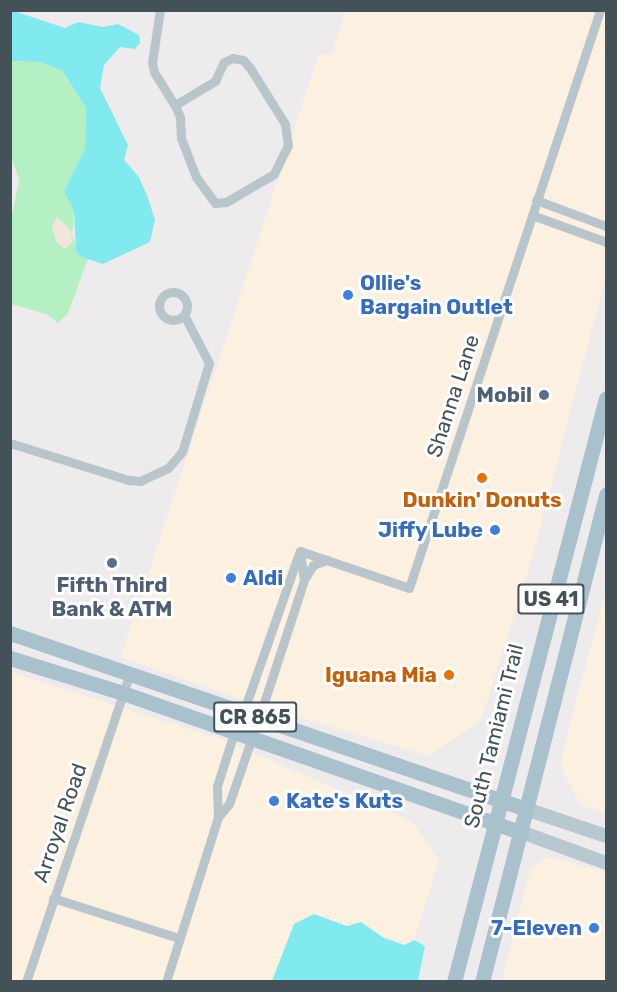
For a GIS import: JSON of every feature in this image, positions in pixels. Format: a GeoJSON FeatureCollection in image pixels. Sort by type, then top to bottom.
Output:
{"type":"FeatureCollection","features":[{"type":"Feature","properties":{"kind":"main road","name":"South Tamiami Trail"},"geometry":{"type":"LineString","coordinates":[[454,981],[499,801],[606,398]]}},
{"type":"Feature","properties":{"kind":"main road","name":"US 41"},"geometry":{"type":"LineString","coordinates":[[482,981],[606,495]]}},
{"type":"Feature","properties":{"kind":"main road","name":"CR 865"},"geometry":{"type":"LineString","coordinates":[[10,633],[80,654],[129,676],[606,836]]}},
{"type":"Feature","properties":{"kind":"main road","name":"CR 865"},"geometry":{"type":"LineString","coordinates":[[10,658],[123,693],[251,740],[606,862]]}},
{"type":"Feature","properties":{"kind":"street"},"geometry":{"type":"LineString","coordinates":[[160,10],[152,62],[154,72],[180,117],[181,138],[196,177],[215,203],[226,202],[246,191],[281,165],[289,134],[243,60],[233,58],[224,62],[215,81],[175,105]]}},
{"type":"Feature","properties":{"kind":"street","name":"Shanna Lane"},"geometry":{"type":"LineString","coordinates":[[327,560],[409,588],[600,10]]}},
{"type":"Feature","properties":{"kind":"street"},"geometry":{"type":"LineString","coordinates":[[536,200],[606,226]]}},
{"type":"Feature","properties":{"kind":"street"},"geometry":{"type":"LineString","coordinates":[[532,215],[606,242]]}},
{"type":"Feature","properties":{"kind":"street"},"geometry":{"type":"LineString","coordinates":[[10,443],[140,482],[168,468],[182,452],[209,363],[184,315]]}},
{"type":"Feature","properties":{"kind":"street"},"geometry":{"type":"LineString","coordinates":[[300,550],[327,560]]}},
{"type":"Feature","properties":{"kind":"street"},"geometry":{"type":"LineString","coordinates":[[300,550],[304,580]]}},
{"type":"Feature","properties":{"kind":"street"},"geometry":{"type":"LineString","coordinates":[[243,713],[300,550]]}},
{"type":"Feature","properties":{"kind":"street"},"geometry":{"type":"LineString","coordinates":[[259,718],[304,580],[313,565],[327,560]]}},
{"type":"Feature","properties":{"kind":"street","name":"Arroyal Road"},"geometry":{"type":"LineString","coordinates":[[26,981],[129,676]]}},
{"type":"Feature","properties":{"kind":"street"},"geometry":{"type":"LineString","coordinates":[[166,981],[218,817],[217,786],[234,733]]}},
{"type":"Feature","properties":{"kind":"street"},"geometry":{"type":"LineString","coordinates":[[218,817],[229,804],[251,740]]}},
{"type":"Feature","properties":{"kind":"street"},"geometry":{"type":"LineString","coordinates":[[53,898],[178,938]]}},
{"type":"Feature","properties":{"kind":"shaded area"},"geometry":{"type":"Polygon","coordinates":[[[346,11],[606,11],[606,275],[532,559],[488,699],[479,722],[429,756],[245,701],[121,657],[319,54],[331,55],[346,11]]]}},
{"type":"Feature","properties":{"kind":"shaded area"},"geometry":{"type":"Polygon","coordinates":[[[606,589],[606,813],[581,805],[562,770],[563,750],[606,589]]]}},
{"type":"Feature","properties":{"kind":"shaded area"},"geometry":{"type":"Polygon","coordinates":[[[10,672],[221,739],[413,822],[439,861],[414,940],[405,945],[371,932],[367,926],[347,926],[314,914],[294,924],[272,981],[11,981],[10,672]]]}},
{"type":"Feature","properties":{"kind":"shaded area"},"geometry":{"type":"Polygon","coordinates":[[[548,857],[606,872],[606,981],[502,981],[531,867],[548,857]]]}},
{"type":"Feature","properties":{"kind":"green space"},"geometry":{"type":"Polygon","coordinates":[[[11,61],[39,62],[62,70],[86,108],[85,149],[64,191],[74,212],[72,236],[81,257],[88,259],[68,313],[58,323],[46,314],[11,304],[11,220],[19,180],[11,156],[11,61]]]}},
{"type":"Feature","properties":{"kind":"sand"},"geometry":{"type":"Polygon","coordinates":[[[57,217],[71,230],[72,242],[65,249],[57,243],[52,227],[57,217]]]}},
{"type":"Feature","properties":{"kind":"water"},"geometry":{"type":"Polygon","coordinates":[[[11,10],[65,28],[78,22],[103,27],[118,24],[139,35],[140,43],[135,49],[120,47],[104,65],[100,88],[128,145],[124,160],[139,177],[148,198],[155,220],[150,242],[103,264],[81,257],[76,251],[74,212],[64,191],[85,149],[86,108],[62,70],[39,62],[11,61],[11,10]]]}},
{"type":"Feature","properties":{"kind":"water"},"geometry":{"type":"Polygon","coordinates":[[[314,914],[347,926],[361,922],[384,938],[405,945],[414,940],[425,946],[418,981],[272,981],[294,924],[314,914]]]}},
{"type":"Feature","properties":{"kind":"place","name":"Ollie's Bargain Outlet"},"geometry":{"type":"Point","coordinates":[348,295]}},
{"type":"Feature","properties":{"kind":"place","name":"Mobil"},"geometry":{"type":"Point","coordinates":[544,395]}},
{"type":"Feature","properties":{"kind":"place","name":"Dunkin' Donuts"},"geometry":{"type":"Point","coordinates":[482,478]}},
{"type":"Feature","properties":{"kind":"place","name":"Jiffy Lube"},"geometry":{"type":"Point","coordinates":[495,530]}},
{"type":"Feature","properties":{"kind":"place","name":"Fifth Third Bank & ATM"},"geometry":{"type":"Point","coordinates":[112,563]}},
{"type":"Feature","properties":{"kind":"place","name":"Aldi"},"geometry":{"type":"Point","coordinates":[231,578]}},
{"type":"Feature","properties":{"kind":"place","name":"Iguana Mia"},"geometry":{"type":"Point","coordinates":[449,675]}},
{"type":"Feature","properties":{"kind":"place","name":"Kate's Kuts"},"geometry":{"type":"Point","coordinates":[274,801]}},
{"type":"Feature","properties":{"kind":"place","name":"7-Eleven"},"geometry":{"type":"Point","coordinates":[594,928]}}]}
